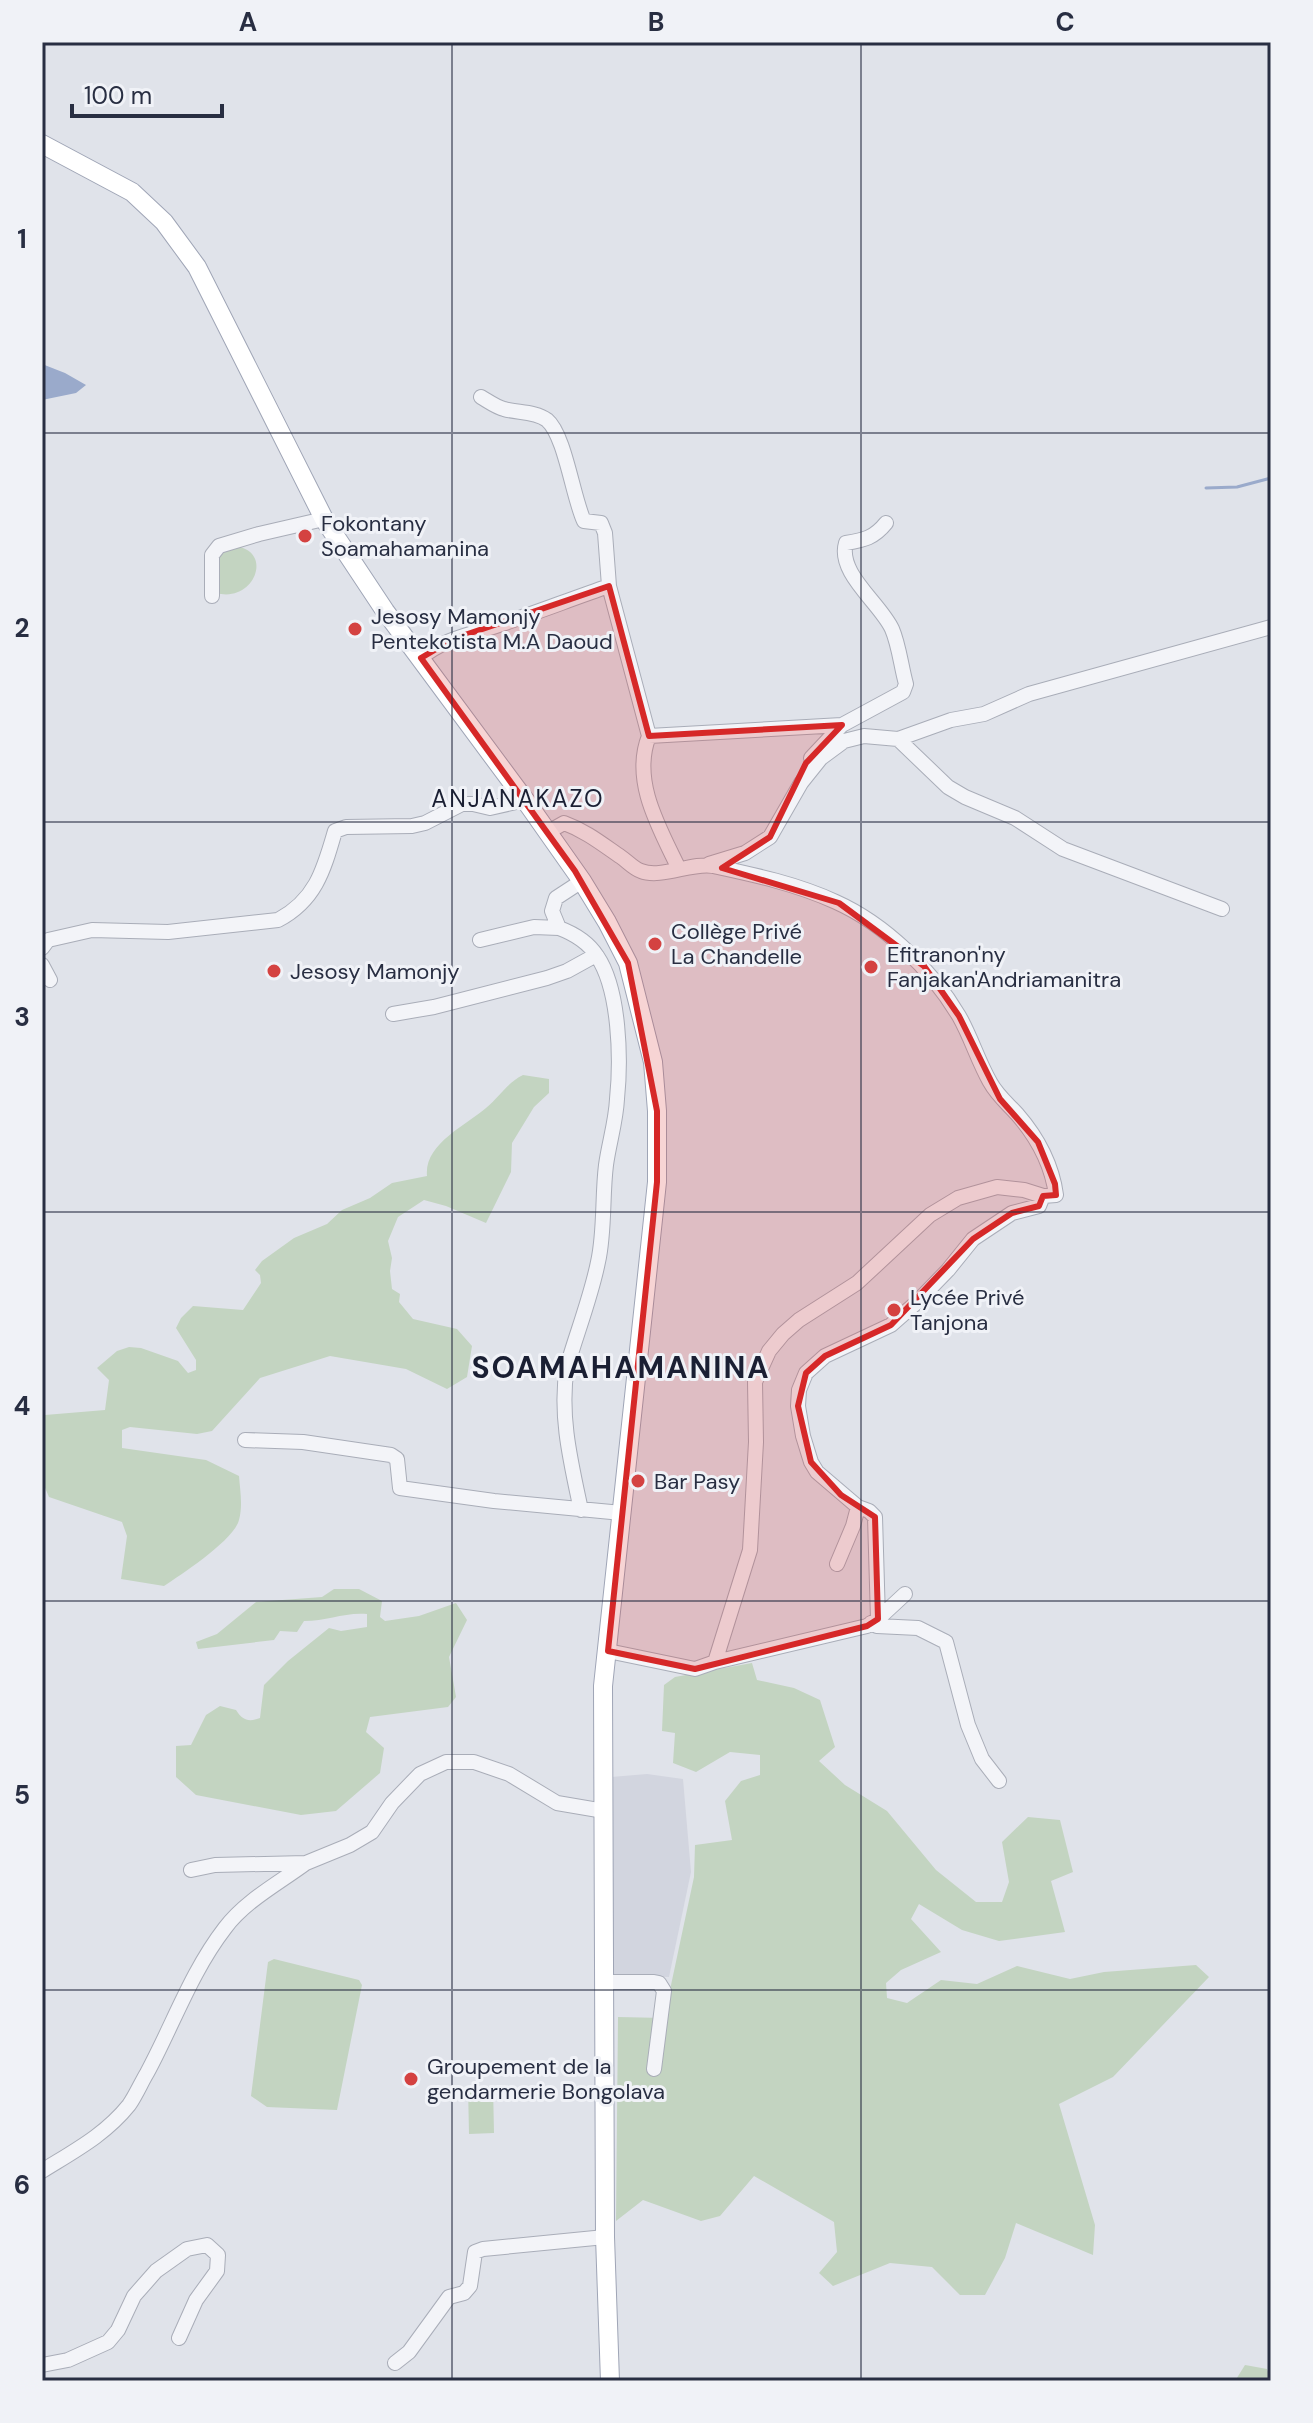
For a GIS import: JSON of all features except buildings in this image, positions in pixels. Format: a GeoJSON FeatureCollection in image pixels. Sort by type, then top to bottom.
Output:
{"type":"FeatureCollection","features":[{"type":"Feature","properties":{"kind":"main road"},"geometry":{"type":"LineString","coordinates":[[42,144],[132,192],[164,222],[197,267],[324,519],[385,611],[582,881],[628,963],[653,1062],[657,1182],[603,1686],[605,2237],[610,2381]]}},
{"type":"Feature","properties":{"kind":"street"},"geometry":{"type":"LineString","coordinates":[[481,397],[501,409],[537,415],[549,422],[569,468],[584,521],[601,523],[605,533],[609,586],[649,736],[643,761],[652,813],[679,869]]}},
{"type":"Feature","properties":{"kind":"street"},"geometry":{"type":"LineString","coordinates":[[212,596],[212,555],[219,546],[324,519]]}},
{"type":"Feature","properties":{"kind":"street"},"geometry":{"type":"LineString","coordinates":[[801,783],[806,763],[842,725],[903,692],[906,684],[892,629],[849,569],[843,553],[846,543],[868,539],[886,523]]}},
{"type":"Feature","properties":{"kind":"street"},"geometry":{"type":"LineString","coordinates":[[421,658],[434,647],[453,639],[609,586]]}},
{"type":"Feature","properties":{"kind":"street"},"geometry":{"type":"LineString","coordinates":[[548,832],[564,823],[583,830],[641,872],[706,865],[745,853],[770,837],[801,783],[821,758],[844,741],[864,736],[898,739],[951,720],[984,714],[1029,694],[1271,627]]}},
{"type":"Feature","properties":{"kind":"street"},"geometry":{"type":"LineString","coordinates":[[649,736],[842,725]]}},
{"type":"Feature","properties":{"kind":"street"},"geometry":{"type":"LineString","coordinates":[[898,739],[948,787],[1015,818],[1063,849],[1222,909]]}},
{"type":"Feature","properties":{"kind":"street"},"geometry":{"type":"LineString","coordinates":[[42,948],[48,940],[92,930],[168,932],[278,920],[291,913],[315,889],[335,831],[346,827],[412,826],[425,823],[462,804],[490,808],[525,800]]}},
{"type":"Feature","properties":{"kind":"street"},"geometry":{"type":"LineString","coordinates":[[706,865],[770,879],[839,903],[885,932],[924,966],[959,1016],[1000,1099],[1038,1142],[1055,1184],[1056,1195],[1043,1196],[997,1187],[958,1198],[930,1215],[857,1283],[799,1320],[769,1351],[755,1382],[756,1442],[750,1550],[715,1662]]}},
{"type":"Feature","properties":{"kind":"street"},"geometry":{"type":"LineString","coordinates":[[559,928],[552,911],[556,898],[582,881]]}},
{"type":"Feature","properties":{"kind":"street"},"geometry":{"type":"LineString","coordinates":[[480,940],[534,927],[559,928],[576,935],[605,969],[613,998],[617,1033],[617,1100],[602,1195],[599,1260],[564,1382],[567,1444],[581,1510]]}},
{"type":"Feature","properties":{"kind":"street"},"geometry":{"type":"LineString","coordinates":[[393,1014],[434,1007],[547,978],[596,955]]}},
{"type":"Feature","properties":{"kind":"street"},"geometry":{"type":"LineString","coordinates":[[42,965],[50,980]]}},
{"type":"Feature","properties":{"kind":"street"},"geometry":{"type":"LineString","coordinates":[[999,1781],[982,1759],[968,1725],[946,1642],[918,1628],[877,1626],[875,1517],[858,1507],[817,1472],[811,1462],[798,1406],[799,1390],[806,1373],[825,1356],[891,1325],[948,1270],[973,1239],[1012,1213],[1039,1206],[1043,1196]]}},
{"type":"Feature","properties":{"kind":"street"},"geometry":{"type":"LineString","coordinates":[[245,1440],[303,1442],[391,1455],[397,1459],[400,1488],[622,1513]]}},
{"type":"Feature","properties":{"kind":"street"},"geometry":{"type":"LineString","coordinates":[[837,1564],[858,1507]]}},
{"type":"Feature","properties":{"kind":"street"},"geometry":{"type":"LineString","coordinates":[[608,1651],[695,1669],[845,1632],[875,1621],[905,1594]]}},
{"type":"Feature","properties":{"kind":"street"},"geometry":{"type":"LineString","coordinates":[[42,2171],[99,2135],[130,2104],[198,1970],[226,1926],[252,1902],[306,1863],[350,1845],[372,1832],[392,1803],[420,1774],[446,1762],[474,1762],[509,1774],[557,1803],[604,1811]]}},
{"type":"Feature","properties":{"kind":"street"},"geometry":{"type":"LineString","coordinates":[[191,1870],[215,1865],[306,1863]]}},
{"type":"Feature","properties":{"kind":"street"},"geometry":{"type":"LineString","coordinates":[[604,1982],[654,1982],[659,1983],[664,1991],[654,2069]]}},
{"type":"Feature","properties":{"kind":"street"},"geometry":{"type":"LineString","coordinates":[[395,2363],[409,2352],[449,2297],[464,2293],[470,2286],[475,2252],[605,2237]]}},
{"type":"Feature","properties":{"kind":"street"},"geometry":{"type":"LineString","coordinates":[[42,2365],[68,2360],[108,2342],[118,2330],[134,2296],[156,2271],[187,2249],[207,2245],[218,2255],[217,2271],[196,2300],[179,2338]]}},
{"type":"Feature","properties":{"kind":"highlighted area"},"geometry":{"type":"Polygon","coordinates":[[[609,586],[649,736],[842,725],[806,763],[770,837],[722,868],[839,903],[924,966],[959,1016],[1000,1099],[1038,1142],[1055,1184],[1056,1195],[1043,1196],[1039,1206],[1012,1213],[973,1239],[891,1325],[825,1356],[806,1373],[798,1406],[811,1462],[841,1495],[875,1517],[878,1619],[867,1626],[695,1669],[608,1651],[657,1182],[657,1111],[628,963],[575,871],[421,658],[453,639],[609,586]]]}},
{"type":"Feature","properties":{"kind":"shaded area"},"geometry":{"type":"Polygon","coordinates":[[[647,1774],[683,1779],[691,1872],[669,1977],[609,1976],[611,1777],[647,1774]]]}},
{"type":"Feature","properties":{"kind":"green space"},"geometry":{"type":"Polygon","coordinates":[[[229,547],[241,547],[251,553],[256,561],[254,578],[239,592],[216,593],[219,552],[229,547]]]}},
{"type":"Feature","properties":{"kind":"green space"},"geometry":{"type":"Polygon","coordinates":[[[523,1075],[549,1079],[549,1093],[534,1107],[512,1143],[511,1172],[486,1223],[424,1200],[398,1217],[388,1241],[392,1258],[392,1289],[400,1294],[399,1302],[413,1319],[457,1329],[472,1346],[467,1377],[447,1389],[406,1369],[330,1356],[260,1378],[212,1431],[197,1434],[130,1427],[122,1430],[122,1448],[206,1460],[239,1476],[241,1503],[239,1520],[228,1537],[164,1586],[121,1579],[127,1536],[122,1522],[49,1497],[43,1483],[45,1415],[105,1410],[109,1380],[97,1368],[117,1351],[129,1347],[178,1361],[188,1373],[196,1370],[196,1360],[176,1328],[193,1306],[243,1310],[261,1283],[260,1275],[255,1270],[262,1261],[294,1238],[327,1224],[342,1210],[370,1198],[392,1183],[427,1176],[432,1154],[439,1145],[523,1075]]]}},
{"type":"Feature","properties":{"kind":"green space"},"geometry":{"type":"Polygon","coordinates":[[[334,1589],[359,1589],[382,1601],[380,1617],[385,1621],[419,1616],[456,1603],[467,1620],[449,1657],[456,1697],[448,1707],[370,1717],[366,1732],[384,1748],[380,1773],[336,1811],[301,1815],[196,1795],[176,1777],[176,1746],[191,1745],[206,1715],[220,1706],[236,1710],[246,1720],[260,1718],[264,1685],[288,1661],[329,1628],[341,1631],[367,1627],[367,1614],[304,1621],[297,1632],[280,1631],[274,1640],[198,1649],[196,1642],[217,1634],[256,1602],[322,1597],[334,1589]]]}},
{"type":"Feature","properties":{"kind":"green space"},"geometry":{"type":"Polygon","coordinates":[[[752,1663],[757,1680],[794,1688],[820,1700],[835,1747],[819,1761],[845,1785],[887,1811],[936,1870],[976,1902],[1002,1902],[1009,1882],[1002,1842],[1028,1817],[1060,1820],[1073,1872],[1051,1881],[1065,1932],[999,1941],[962,1930],[919,1904],[911,1919],[941,1952],[901,1970],[886,1983],[887,1998],[907,2003],[941,1980],[977,1984],[1017,1966],[1070,1979],[1104,1972],[1196,1965],[1209,1977],[1113,2077],[1059,2104],[1095,2225],[1093,2255],[1016,2223],[1005,2258],[985,2295],[960,2295],[932,2267],[890,2263],[833,2286],[819,2273],[837,2252],[834,2222],[754,2176],[720,2216],[701,2221],[643,2200],[616,2221],[618,2017],[664,2018],[694,1877],[695,1845],[732,1840],[725,1801],[741,1781],[760,1775],[760,1755],[730,1752],[696,1772],[673,1763],[675,1733],[662,1731],[664,1685],[675,1677],[752,1663]]]}},
{"type":"Feature","properties":{"kind":"green space"},"geometry":{"type":"Polygon","coordinates":[[[274,1959],[359,1980],[362,1985],[337,2110],[267,2107],[251,2096],[268,1962],[274,1959]]]}},
{"type":"Feature","properties":{"kind":"green space"},"geometry":{"type":"Polygon","coordinates":[[[493,2086],[494,2133],[469,2134],[468,2087],[493,2086]]]}},
{"type":"Feature","properties":{"kind":"green space"},"geometry":{"type":"Polygon","coordinates":[[[1245,2365],[1267,2369],[1271,2381],[1235,2381],[1245,2365]]]}},
{"type":"Feature","properties":{"kind":"water"},"geometry":{"type":"Polygon","coordinates":[[[42,364],[86,385],[76,393],[42,400],[42,364]]]}},
{"type":"Feature","properties":{"kind":"waterway"},"geometry":{"type":"LineString","coordinates":[[1206,488],[1237,487],[1271,478]]}},
{"type":"Feature","properties":{"kind":"place","name":"Fokontany Soamahamanina"},"geometry":{"type":"Point","coordinates":[305,536]}},
{"type":"Feature","properties":{"kind":"place","name":"Jesosy Mamonjy Pentekotista M.A Daoud"},"geometry":{"type":"Point","coordinates":[355,629]}},
{"type":"Feature","properties":{"kind":"place","name":"Collège Privé La Chandelle"},"geometry":{"type":"Point","coordinates":[655,944]}},
{"type":"Feature","properties":{"kind":"place","name":"Efitranon'ny Fanjakan'Andriamanitra"},"geometry":{"type":"Point","coordinates":[871,967]}},
{"type":"Feature","properties":{"kind":"place","name":"Jesosy Mamonjy"},"geometry":{"type":"Point","coordinates":[274,971]}},
{"type":"Feature","properties":{"kind":"place","name":"Lycée Privé Tanjona"},"geometry":{"type":"Point","coordinates":[894,1310]}},
{"type":"Feature","properties":{"kind":"place","name":"Bar Pasy"},"geometry":{"type":"Point","coordinates":[638,1481]}},
{"type":"Feature","properties":{"kind":"place","name":"Groupement de la gendarmerie Bongolava"},"geometry":{"type":"Point","coordinates":[411,2079]}},
{"type":"Feature","properties":{"kind":"district","name":"ANJANAKAZO"},"geometry":{"type":"Point","coordinates":[518,798]}},
{"type":"Feature","properties":{"kind":"district","name":"SOAMAHAMANINA"},"geometry":{"type":"Point","coordinates":[621,1367]}}]}
